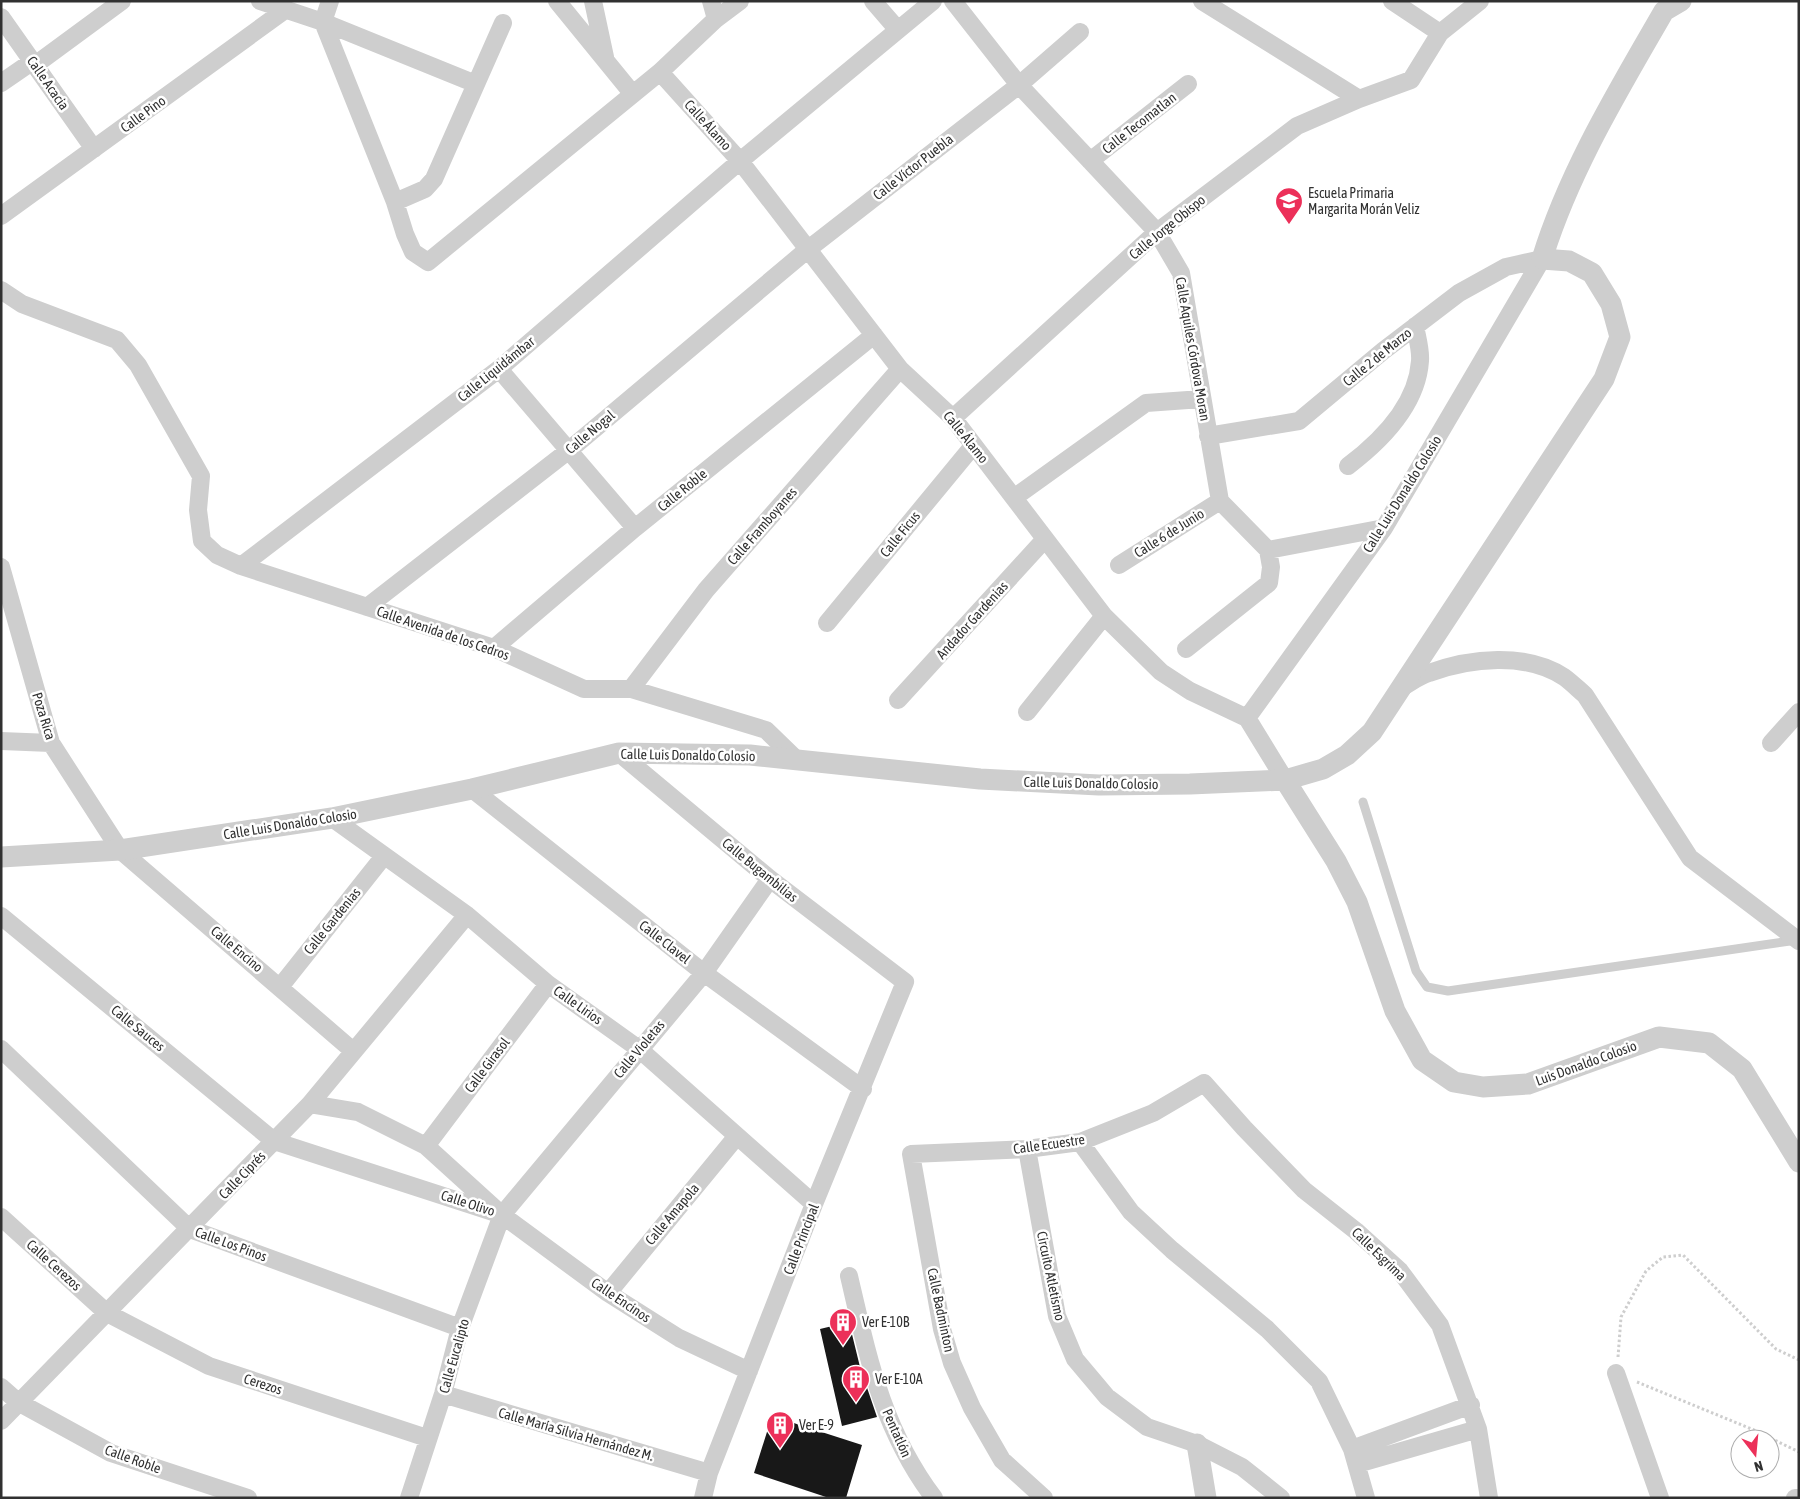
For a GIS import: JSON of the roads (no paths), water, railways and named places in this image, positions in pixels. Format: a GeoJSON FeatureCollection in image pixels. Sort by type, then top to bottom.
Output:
{"type":"FeatureCollection","features":[{"type":"Feature","properties":{"kind":"street"},"geometry":{"type":"LineString","coordinates":[[1,84],[122,1]]}},
{"type":"Feature","properties":{"kind":"street"},"geometry":{"type":"LineString","coordinates":[[260,1],[323,22],[476,84]]}},
{"type":"Feature","properties":{"kind":"street"},"geometry":{"type":"LineString","coordinates":[[330,1],[323,22],[395,202],[405,234],[413,252],[428,262],[660,72],[716,19],[740,1]]}},
{"type":"Feature","properties":{"kind":"street"},"geometry":{"type":"LineString","coordinates":[[557,1],[632,93]]}},
{"type":"Feature","properties":{"kind":"street"},"geometry":{"type":"LineString","coordinates":[[593,1],[605,60]]}},
{"type":"Feature","properties":{"kind":"street"},"geometry":{"type":"LineString","coordinates":[[711,1],[716,19]]}},
{"type":"Feature","properties":{"kind":"street"},"geometry":{"type":"LineString","coordinates":[[873,1],[898,30]]}},
{"type":"Feature","properties":{"kind":"street","name":"Calle Liquidámbar"},"geometry":{"type":"LineString","coordinates":[[242,566],[499,369],[740,160],[933,1]]}},
{"type":"Feature","properties":{"kind":"street","name":"Calle Aquiles Córdova Moran"},"geometry":{"type":"LineString","coordinates":[[953,1],[1019,85],[1157,232],[1181,273],[1220,501]]}},
{"type":"Feature","properties":{"kind":"street"},"geometry":{"type":"LineString","coordinates":[[1202,1],[1359,99]]}},
{"type":"Feature","properties":{"kind":"street"},"geometry":{"type":"LineString","coordinates":[[1392,1],[1440,33],[1480,1]]}},
{"type":"Feature","properties":{"kind":"street"},"geometry":{"type":"LineString","coordinates":[[1542,259],[1555,217],[1604,116],[1664,11],[1681,1]]}},
{"type":"Feature","properties":{"kind":"street","name":"Calle Pino"},"geometry":{"type":"LineString","coordinates":[[1,216],[285,10]]}},
{"type":"Feature","properties":{"kind":"street","name":"Calle Acacia"},"geometry":{"type":"LineString","coordinates":[[1,17],[94,150]]}},
{"type":"Feature","properties":{"kind":"street"},"geometry":{"type":"LineString","coordinates":[[395,202],[425,189],[434,178],[503,23]]}},
{"type":"Feature","properties":{"kind":"street","name":"Calle Víctor Puebla"},"geometry":{"type":"LineString","coordinates":[[807,250],[1019,85],[1080,32]]}},
{"type":"Feature","properties":{"kind":"street","name":"Calle Jorge Obispo"},"geometry":{"type":"LineString","coordinates":[[953,418],[1157,232],[1297,126],[1359,99],[1411,80],[1440,33]]}},
{"type":"Feature","properties":{"kind":"street","name":"Calle Álamo"},"geometry":{"type":"LineString","coordinates":[[660,72],[740,160],[807,250],[900,369],[953,418],[1104,616],[1161,672],[1190,691],[1247,718]]}},
{"type":"Feature","properties":{"kind":"street","name":"Calle Tecomatlan"},"geometry":{"type":"LineString","coordinates":[[1090,161],[1188,84]]}},
{"type":"Feature","properties":{"kind":"street","name":"Calle Nogal"},"geometry":{"type":"LineString","coordinates":[[367,607],[568,451],[807,250]]}},
{"type":"Feature","properties":{"kind":"street","name":"Calle 2 de Marzo"},"geometry":{"type":"LineString","coordinates":[[1208,436],[1299,421],[1459,293],[1506,268],[1542,259]]}},
{"type":"Feature","properties":{"kind":"street","name":"Calle Luis Donaldo Colosio"},"geometry":{"type":"LineString","coordinates":[[4,859],[120,850],[332,818],[472,789],[619,752],[750,755],[798,762],[980,779],[1099,785],[1285,780],[1322,769],[1347,755],[1372,732],[1604,379],[1620,336],[1611,304],[1592,273],[1569,262],[1542,259],[1384,528],[1247,718]]}},
{"type":"Feature","properties":{"kind":"street","name":"Calle Avenida de los Cedros"},"geometry":{"type":"LineString","coordinates":[[1,290],[22,304],[117,340],[138,365],[201,476],[198,510],[202,541],[217,555],[242,566],[494,648],[584,689],[631,690],[766,730],[798,762]]}},
{"type":"Feature","properties":{"kind":"street"},"geometry":{"type":"LineString","coordinates":[[1348,466],[1367,452],[1390,429],[1412,393],[1420,361],[1416,326]]}},
{"type":"Feature","properties":{"kind":"street","name":"Calle Roble"},"geometry":{"type":"LineString","coordinates":[[494,648],[635,528],[874,335]]}},
{"type":"Feature","properties":{"kind":"street"},"geometry":{"type":"LineString","coordinates":[[499,369],[635,528]]}},
{"type":"Feature","properties":{"kind":"street","name":"Calle Framboyanes"},"geometry":{"type":"LineString","coordinates":[[631,690],[706,590],[900,369]]}},
{"type":"Feature","properties":{"kind":"street"},"geometry":{"type":"LineString","coordinates":[[1015,497],[1146,403],[1202,399]]}},
{"type":"Feature","properties":{"kind":"street","name":"Calle Ficus"},"geometry":{"type":"LineString","coordinates":[[827,623],[973,446]]}},
{"type":"Feature","properties":{"kind":"street"},"geometry":{"type":"LineString","coordinates":[[1186,649],[1269,583],[1271,567],[1268,550],[1220,501]]}},
{"type":"Feature","properties":{"kind":"street","name":"Calle 6 de Junio"},"geometry":{"type":"LineString","coordinates":[[1119,566],[1220,501]]}},
{"type":"Feature","properties":{"kind":"street"},"geometry":{"type":"LineString","coordinates":[[1268,550],[1384,528]]}},
{"type":"Feature","properties":{"kind":"street","name":"Andador Gardenias"},"geometry":{"type":"LineString","coordinates":[[898,700],[1045,539]]}},
{"type":"Feature","properties":{"kind":"street","name":"Poza Rica"},"geometry":{"type":"LineString","coordinates":[[1,567],[9,618],[51,743],[120,850]]}},
{"type":"Feature","properties":{"kind":"street"},"geometry":{"type":"LineString","coordinates":[[1027,712],[1104,616]]}},
{"type":"Feature","properties":{"kind":"street"},"geometry":{"type":"LineString","coordinates":[[1400,689],[1427,673],[1460,664],[1498,660],[1529,662],[1563,677],[1585,695],[1690,858],[1798,941]]}},
{"type":"Feature","properties":{"kind":"street"},"geometry":{"type":"LineString","coordinates":[[1771,743],[1799,712]]}},
{"type":"Feature","properties":{"kind":"street"},"geometry":{"type":"LineString","coordinates":[[1247,718],[1285,780]]}},
{"type":"Feature","properties":{"kind":"street"},"geometry":{"type":"LineString","coordinates":[[1,741],[51,743]]}},
{"type":"Feature","properties":{"kind":"street","name":"Calle Bugambilias"},"geometry":{"type":"LineString","coordinates":[[619,752],[770,879],[905,982]]}},
{"type":"Feature","properties":{"kind":"street","name":"Luis Donaldo Colosio"},"geometry":{"type":"LineString","coordinates":[[1285,780],[1336,860],[1357,902],[1395,1011],[1422,1060],[1454,1082],[1483,1087],[1528,1084],[1660,1037],[1708,1043],[1742,1069],[1799,1162]]}},
{"type":"Feature","properties":{"kind":"street","name":"Calle Clavel"},"geometry":{"type":"LineString","coordinates":[[472,789],[704,973],[863,1090]]}},
{"type":"Feature","properties":{"kind":"street","name":"Calle Lirios"},"geometry":{"type":"LineString","coordinates":[[332,818],[467,915],[548,984],[639,1049],[814,1204]]}},
{"type":"Feature","properties":{"kind":"street","name":"Calle Encino"},"geometry":{"type":"LineString","coordinates":[[120,850],[352,1050]]}},
{"type":"Feature","properties":{"kind":"street","name":"Calle Gardenias"},"geometry":{"type":"LineString","coordinates":[[280,987],[384,856]]}},
{"type":"Feature","properties":{"kind":"street","name":"Calle Violetas"},"geometry":{"type":"LineString","coordinates":[[502,1214],[704,973],[770,879]]}},
{"type":"Feature","properties":{"kind":"street","name":"Calle Ciprés"},"geometry":{"type":"LineString","coordinates":[[1,1421],[310,1104],[352,1050],[467,915]]}},
{"type":"Feature","properties":{"kind":"street","name":"Calle Sauces"},"geometry":{"type":"LineString","coordinates":[[1,916],[274,1141]]}},
{"type":"Feature","properties":{"kind":"street","name":"Calle Principal"},"geometry":{"type":"LineString","coordinates":[[703,1498],[709,1473],[814,1204],[863,1090],[905,982]]}},
{"type":"Feature","properties":{"kind":"street","name":"Calle Girasol"},"geometry":{"type":"LineString","coordinates":[[426,1146],[548,984]]}},
{"type":"Feature","properties":{"kind":"street","name":"Calle Los Pinos"},"geometry":{"type":"LineString","coordinates":[[1,1050],[190,1229],[460,1328]]}},
{"type":"Feature","properties":{"kind":"street","name":"Calle Ecuestre"},"geometry":{"type":"LineString","coordinates":[[911,1154],[1027,1149],[1080,1142],[1153,1113],[1204,1083]]}},
{"type":"Feature","properties":{"kind":"street","name":"Calle Esgrima"},"geometry":{"type":"LineString","coordinates":[[1204,1083],[1244,1128],[1304,1190],[1356,1231],[1400,1271],[1440,1325],[1471,1405],[1478,1429],[1489,1498]]}},
{"type":"Feature","properties":{"kind":"street","name":"Calle Olivo"},"geometry":{"type":"LineString","coordinates":[[310,1104],[358,1112],[426,1146],[502,1214]]}},
{"type":"Feature","properties":{"kind":"street","name":"Calle Amapola"},"geometry":{"type":"LineString","coordinates":[[608,1293],[737,1136]]}},
{"type":"Feature","properties":{"kind":"street","name":"Calle Olivo"},"geometry":{"type":"LineString","coordinates":[[274,1141],[502,1214]]}},
{"type":"Feature","properties":{"kind":"street"},"geometry":{"type":"LineString","coordinates":[[1080,1142],[1131,1212],[1172,1250],[1267,1330],[1319,1381],[1354,1456],[1366,1498]]}},
{"type":"Feature","properties":{"kind":"street","name":"Circuito Atletismo"},"geometry":{"type":"LineString","coordinates":[[1027,1149],[1057,1316],[1075,1359],[1107,1397],[1147,1427],[1197,1444],[1242,1467],[1281,1498]]}},
{"type":"Feature","properties":{"kind":"street","name":"Calle Badminton"},"geometry":{"type":"LineString","coordinates":[[911,1154],[942,1329],[952,1363],[972,1408],[1002,1460],[1044,1498]]}},
{"type":"Feature","properties":{"kind":"street","name":"Calle Encinos"},"geometry":{"type":"LineString","coordinates":[[502,1214],[608,1293],[679,1338],[749,1372]]}},
{"type":"Feature","properties":{"kind":"street","name":"Calle Eucalipto"},"geometry":{"type":"LineString","coordinates":[[409,1498],[427,1438],[443,1394],[460,1328],[502,1214]]}},
{"type":"Feature","properties":{"kind":"street","name":"Calle Cerezos"},"geometry":{"type":"LineString","coordinates":[[1,1217],[107,1313]]}},
{"type":"Feature","properties":{"kind":"street","name":"Pentatlón"},"geometry":{"type":"LineString","coordinates":[[849,1276],[877,1386],[893,1431],[913,1470],[934,1498]]}},
{"type":"Feature","properties":{"kind":"street","name":"Cerezos"},"geometry":{"type":"LineString","coordinates":[[107,1313],[209,1366],[427,1438]]}},
{"type":"Feature","properties":{"kind":"street"},"geometry":{"type":"LineString","coordinates":[[1616,1373],[1660,1498]]}},
{"type":"Feature","properties":{"kind":"street","name":"Calle Roble"},"geometry":{"type":"LineString","coordinates":[[1,1387],[18,1402],[110,1453],[248,1498]]}},
{"type":"Feature","properties":{"kind":"street","name":"Calle María Silvia Hernández M."},"geometry":{"type":"LineString","coordinates":[[443,1394],[709,1473]]}},
{"type":"Feature","properties":{"kind":"street"},"geometry":{"type":"LineString","coordinates":[[1354,1456],[1471,1405]]}},
{"type":"Feature","properties":{"kind":"street"},"geometry":{"type":"LineString","coordinates":[[1354,1456],[1478,1429]]}},
{"type":"Feature","properties":{"kind":"street"},"geometry":{"type":"LineString","coordinates":[[1197,1444],[1206,1498]]}},
{"type":"Feature","properties":{"kind":"lane"},"geometry":{"type":"LineString","coordinates":[[1362,802],[1416,971],[1428,987],[1448,990],[1798,941]]}},
{"type":"Feature","properties":{"kind":"lane"},"geometry":{"type":"LineString","coordinates":[[1773,1118],[1799,1149]]}},
{"type":"Feature","properties":{"kind":"place","name":"Escuela Primaria Margarita Morán Veliz"},"geometry":{"type":"Point","coordinates":[1289,225]}},
{"type":"Feature","properties":{"kind":"place","name":"Ver E-10B"},"geometry":{"type":"Point","coordinates":[843,1346]}},
{"type":"Feature","properties":{"kind":"place","name":"Ver E-10A"},"geometry":{"type":"Point","coordinates":[856,1403]}},
{"type":"Feature","properties":{"kind":"place","name":"Ver E-9"},"geometry":{"type":"Point","coordinates":[780,1449]}}]}
